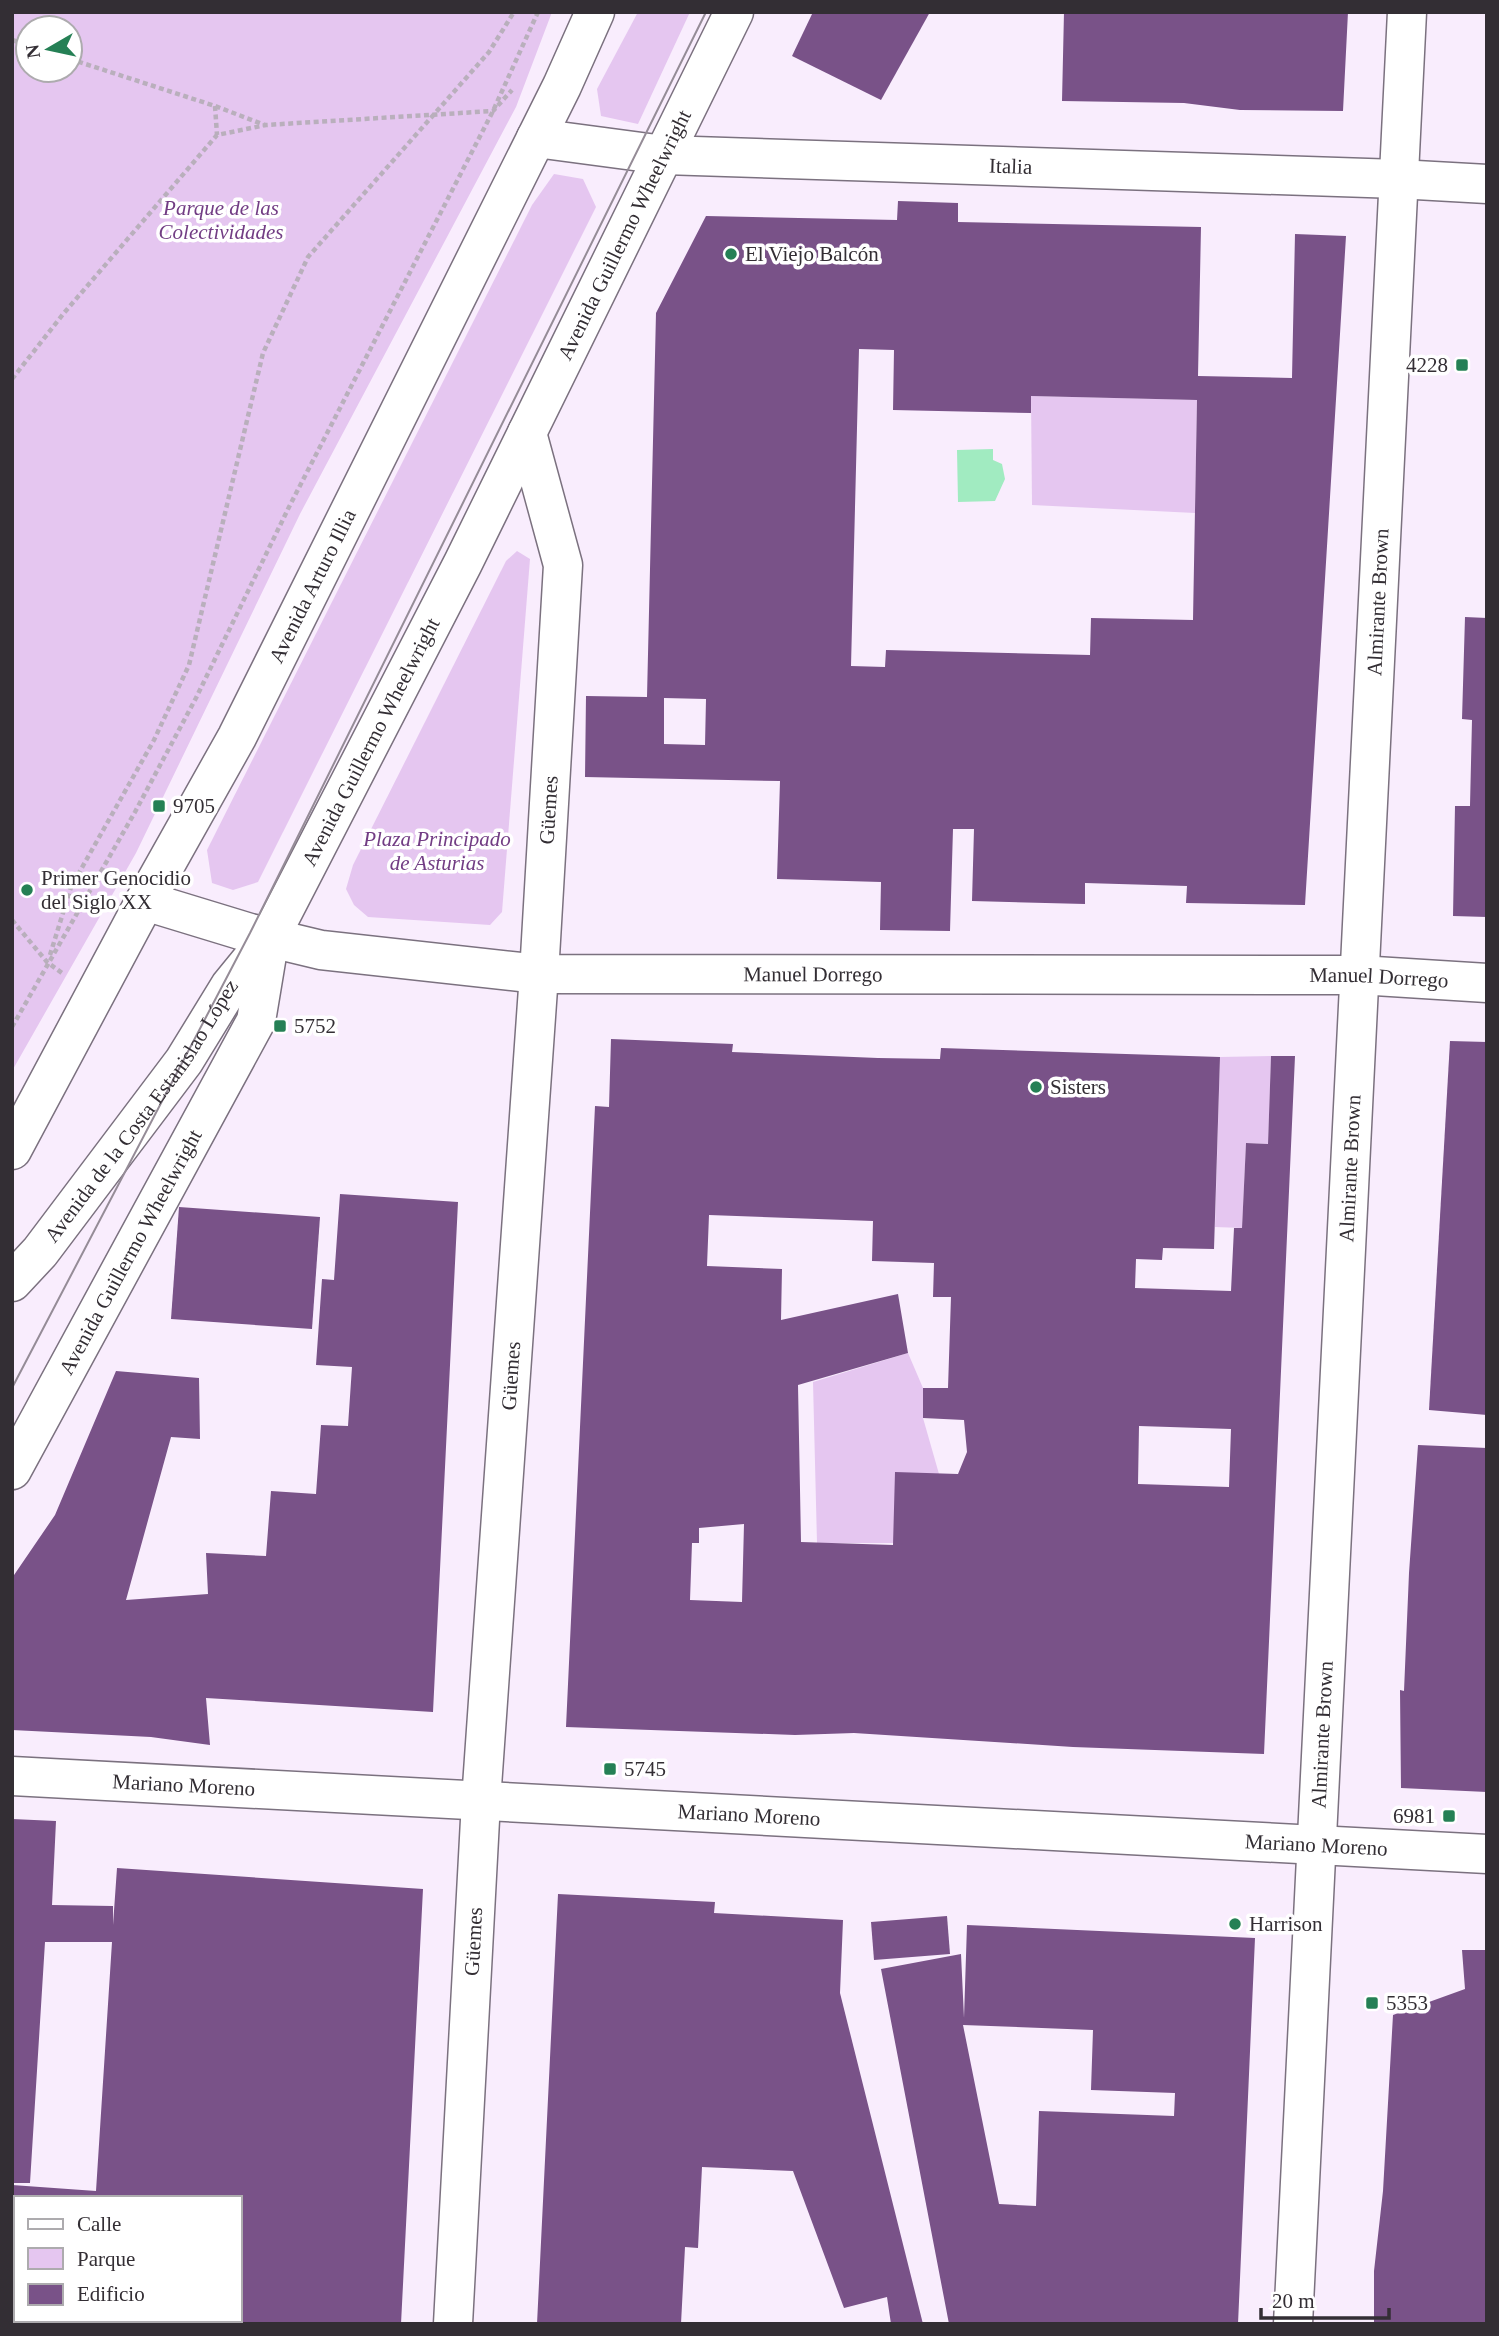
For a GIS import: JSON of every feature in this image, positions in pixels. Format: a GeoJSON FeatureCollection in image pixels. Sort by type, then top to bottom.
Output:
{"type":"FeatureCollection","features":[{"type":"Feature","properties":{"kind":"street","name":"Avenida Arturo Illia"},"geometry":{"type":"LineString","coordinates":[[12,1150],[145,901],[237,737],[562,86],[596,12]]}},
{"type":"Feature","properties":{"kind":"street","name":"Avenida Guillermo Wheelwright"},"geometry":{"type":"LineString","coordinates":[[12,1470],[256,1021],[270,937],[463,563],[734,12]]}},
{"type":"Feature","properties":{"kind":"street","name":"Almirante Brown"},"geometry":{"type":"LineString","coordinates":[[1293,2324],[1407,12]]}},
{"type":"Feature","properties":{"kind":"street","name":"Italia"},"geometry":{"type":"LineString","coordinates":[[536,138],[664,155],[1487,184]]}},
{"type":"Feature","properties":{"kind":"street","name":"Güemes"},"geometry":{"type":"LineString","coordinates":[[453,2324],[481,1801],[539,974],[563,565],[527,433]]}},
{"type":"Feature","properties":{"kind":"street","name":"Manuel Dorrego"},"geometry":{"type":"LineString","coordinates":[[145,901],[250,933],[321,950],[539,974],[1359,975],[1487,983]]}},
{"type":"Feature","properties":{"kind":"street","name":"Avenida de la Costa Estanislao López"},"geometry":{"type":"LineString","coordinates":[[12,1282],[40,1252],[184,1061],[230,986],[270,937]]}},
{"type":"Feature","properties":{"kind":"street","name":"Mariano Moreno"},"geometry":{"type":"LineString","coordinates":[[12,1776],[1487,1854]]}},
{"type":"Feature","properties":{"kind":"path"},"geometry":{"type":"LineString","coordinates":[[47,962],[71,887],[154,740],[189,665],[263,354],[308,257],[489,52],[514,12]]}},
{"type":"Feature","properties":{"kind":"path"},"geometry":{"type":"LineString","coordinates":[[12,1027],[196,698],[289,507],[493,111],[538,12]]}},
{"type":"Feature","properties":{"kind":"path"},"geometry":{"type":"LineString","coordinates":[[84,64],[266,125]]}},
{"type":"Feature","properties":{"kind":"path"},"geometry":{"type":"LineString","coordinates":[[12,379],[64,313],[217,135],[266,125],[493,111],[522,78],[562,86]]}},
{"type":"Feature","properties":{"kind":"path"},"geometry":{"type":"LineString","coordinates":[[215,106],[217,135]]}},
{"type":"Feature","properties":{"kind":"path"},"geometry":{"type":"LineString","coordinates":[[12,920],[47,962]]}},
{"type":"Feature","properties":{"kind":"green space","name":"Parque de las Colectividades"},"geometry":{"type":"Polygon","coordinates":[[[12,12],[552,12],[516,107],[300,514],[136,853],[12,1071],[12,12]]]}},
{"type":"Feature","properties":{"kind":"green space"},"geometry":{"type":"Polygon","coordinates":[[[638,12],[690,12],[638,124],[601,116],[597,89],[638,12]]]}},
{"type":"Feature","properties":{"kind":"green space"},"geometry":{"type":"Polygon","coordinates":[[[554,174],[583,179],[596,207],[258,882],[233,890],[212,883],[207,850],[532,205],[554,174]]]}},
{"type":"Feature","properties":{"kind":"green space"},"geometry":{"type":"Polygon","coordinates":[[[1031,396],[1197,400],[1195,513],[1032,505],[1031,396]]]}},
{"type":"Feature","properties":{"kind":"green space","name":"Plaza Principado de Asturias"},"geometry":{"type":"Polygon","coordinates":[[[517,551],[530,559],[502,912],[490,925],[368,917],[354,905],[346,889],[353,865],[506,561],[517,551]]]}},
{"type":"Feature","properties":{"kind":"green space"},"geometry":{"type":"Polygon","coordinates":[[[1271,1056],[1268,1144],[1246,1143],[1242,1228],[1215,1227],[1220,1057],[1271,1056]]]}},
{"type":"Feature","properties":{"kind":"green space"},"geometry":{"type":"Polygon","coordinates":[[[908,1353],[923,1388],[923,1418],[939,1474],[894,1543],[817,1543],[813,1382],[908,1353]]]}},
{"type":"Feature","properties":{"kind":"shaded area"},"geometry":{"type":"Polygon","coordinates":[[[993,449],[993,460],[1002,464],[1005,479],[995,501],[958,502],[957,450],[993,449]]]}},
{"type":"Feature","properties":{"kind":"building"},"geometry":{"type":"Polygon","coordinates":[[[813,12],[930,12],[881,100],[792,56],[813,12]]]}},
{"type":"Feature","properties":{"kind":"building"},"geometry":{"type":"Polygon","coordinates":[[[1064,12],[1348,12],[1343,111],[1240,110],[1184,103],[1062,101],[1064,12]]]}},
{"type":"Feature","properties":{"kind":"building"},"geometry":{"type":"Polygon","coordinates":[[[898,201],[958,203],[958,222],[1201,227],[1198,376],[1292,378],[1295,234],[1346,236],[1305,905],[1186,903],[1187,886],[1085,883],[1085,904],[972,901],[974,829],[953,829],[950,931],[880,930],[881,882],[777,879],[780,781],[585,777],[586,696],[647,697],[656,313],[706,216],[897,220],[898,201]],[[859,349],[851,666],[885,667],[886,650],[1090,655],[1091,618],[1193,620],[1197,400],[1031,396],[1031,413],[893,410],[894,350],[859,349]],[[664,698],[664,744],[705,745],[706,699],[664,698]]]}},
{"type":"Feature","properties":{"kind":"building"},"geometry":{"type":"Polygon","coordinates":[[[1465,617],[1487,618],[1487,917],[1453,916],[1455,806],[1470,806],[1472,720],[1462,719],[1465,617]]]}},
{"type":"Feature","properties":{"kind":"building"},"geometry":{"type":"Polygon","coordinates":[[[611,1039],[733,1044],[732,1052],[878,1058],[940,1059],[941,1048],[1220,1057],[1214,1249],[1163,1248],[1162,1260],[1136,1259],[1135,1288],[1231,1291],[1234,1228],[1242,1228],[1246,1143],[1268,1144],[1271,1056],[1295,1056],[1264,1754],[1073,1747],[854,1733],[795,1735],[566,1727],[595,1106],[609,1107],[611,1039]],[[709,1215],[707,1266],[782,1269],[781,1320],[898,1294],[908,1353],[798,1385],[801,1542],[893,1545],[895,1472],[958,1474],[967,1452],[964,1420],[923,1418],[923,1388],[948,1388],[951,1297],[933,1297],[934,1263],[872,1261],[873,1221],[709,1215]],[[1139,1426],[1138,1484],[1229,1487],[1231,1429],[1139,1426]],[[744,1524],[699,1528],[699,1543],[692,1543],[690,1600],[742,1602],[744,1524]]]}},
{"type":"Feature","properties":{"kind":"building"},"geometry":{"type":"Polygon","coordinates":[[[1450,1041],[1487,1042],[1487,1415],[1429,1410],[1450,1041]]]}},
{"type":"Feature","properties":{"kind":"building"},"geometry":{"type":"Polygon","coordinates":[[[340,1194],[458,1202],[433,1712],[206,1698],[210,1745],[151,1737],[12,1730],[12,1578],[55,1515],[116,1371],[199,1378],[200,1439],[171,1437],[126,1600],[208,1594],[206,1553],[266,1556],[271,1491],[316,1494],[321,1425],[348,1426],[352,1367],[316,1365],[322,1279],[334,1280],[340,1194]]]}},
{"type":"Feature","properties":{"kind":"building"},"geometry":{"type":"Polygon","coordinates":[[[179,1207],[320,1217],[312,1329],[171,1319],[179,1207]]]}},
{"type":"Feature","properties":{"kind":"building"},"geometry":{"type":"Polygon","coordinates":[[[1418,1445],[1487,1448],[1487,1792],[1401,1788],[1400,1690],[1404,1691],[1418,1445]]]}},
{"type":"Feature","properties":{"kind":"building"},"geometry":{"type":"Polygon","coordinates":[[[12,1819],[56,1821],[52,1905],[113,1906],[113,1925],[117,1868],[423,1889],[401,2324],[12,2324],[12,2185],[96,2191],[112,1942],[45,1942],[30,2183],[12,2183],[12,1819]]]}},
{"type":"Feature","properties":{"kind":"building"},"geometry":{"type":"Polygon","coordinates":[[[558,1894],[715,1902],[714,1913],[843,1920],[840,1993],[923,2324],[891,2324],[887,2297],[844,2308],[793,2171],[702,2167],[698,2248],[685,2247],[681,2324],[537,2324],[558,1894]]]}},
{"type":"Feature","properties":{"kind":"building"},"geometry":{"type":"Polygon","coordinates":[[[947,1916],[950,1954],[874,1960],[871,1922],[947,1916]]]}},
{"type":"Feature","properties":{"kind":"building"},"geometry":{"type":"Polygon","coordinates":[[[967,1925],[1255,1938],[1238,2324],[949,2324],[881,1969],[961,1954],[964,2018],[967,1925]],[[963,2025],[999,2204],[1036,2206],[1039,2111],[1174,2116],[1175,2093],[1091,2090],[1093,2030],[963,2025]]]}},
{"type":"Feature","properties":{"kind":"building"},"geometry":{"type":"Polygon","coordinates":[[[1462,1950],[1487,1950],[1487,2324],[1374,2324],[1374,2271],[1383,2191],[1393,2015],[1465,1989],[1462,1950]]]}},
{"type":"Feature","properties":{"kind":"tram line"},"geometry":{"type":"LineString","coordinates":[[12,1388],[250,933],[706,12]]}},
{"type":"Feature","properties":{"kind":"place","name":"El Viejo Balcón"},"geometry":{"type":"Point","coordinates":[731,254]}},
{"type":"Feature","properties":{"kind":"place","name":"4228"},"geometry":{"type":"Point","coordinates":[1462,365]}},
{"type":"Feature","properties":{"kind":"place","name":"9705"},"geometry":{"type":"Point","coordinates":[159,806]}},
{"type":"Feature","properties":{"kind":"place","name":"Primer Genocidio del Siglo XX"},"geometry":{"type":"Point","coordinates":[27,890]}},
{"type":"Feature","properties":{"kind":"place","name":"5752"},"geometry":{"type":"Point","coordinates":[280,1026]}},
{"type":"Feature","properties":{"kind":"place","name":"Sisters"},"geometry":{"type":"Point","coordinates":[1036,1087]}},
{"type":"Feature","properties":{"kind":"place","name":"5745"},"geometry":{"type":"Point","coordinates":[610,1769]}},
{"type":"Feature","properties":{"kind":"place","name":"6981"},"geometry":{"type":"Point","coordinates":[1449,1816]}},
{"type":"Feature","properties":{"kind":"place","name":"Harrison"},"geometry":{"type":"Point","coordinates":[1235,1924]}},
{"type":"Feature","properties":{"kind":"place","name":"5353"},"geometry":{"type":"Point","coordinates":[1372,2003]}}]}
